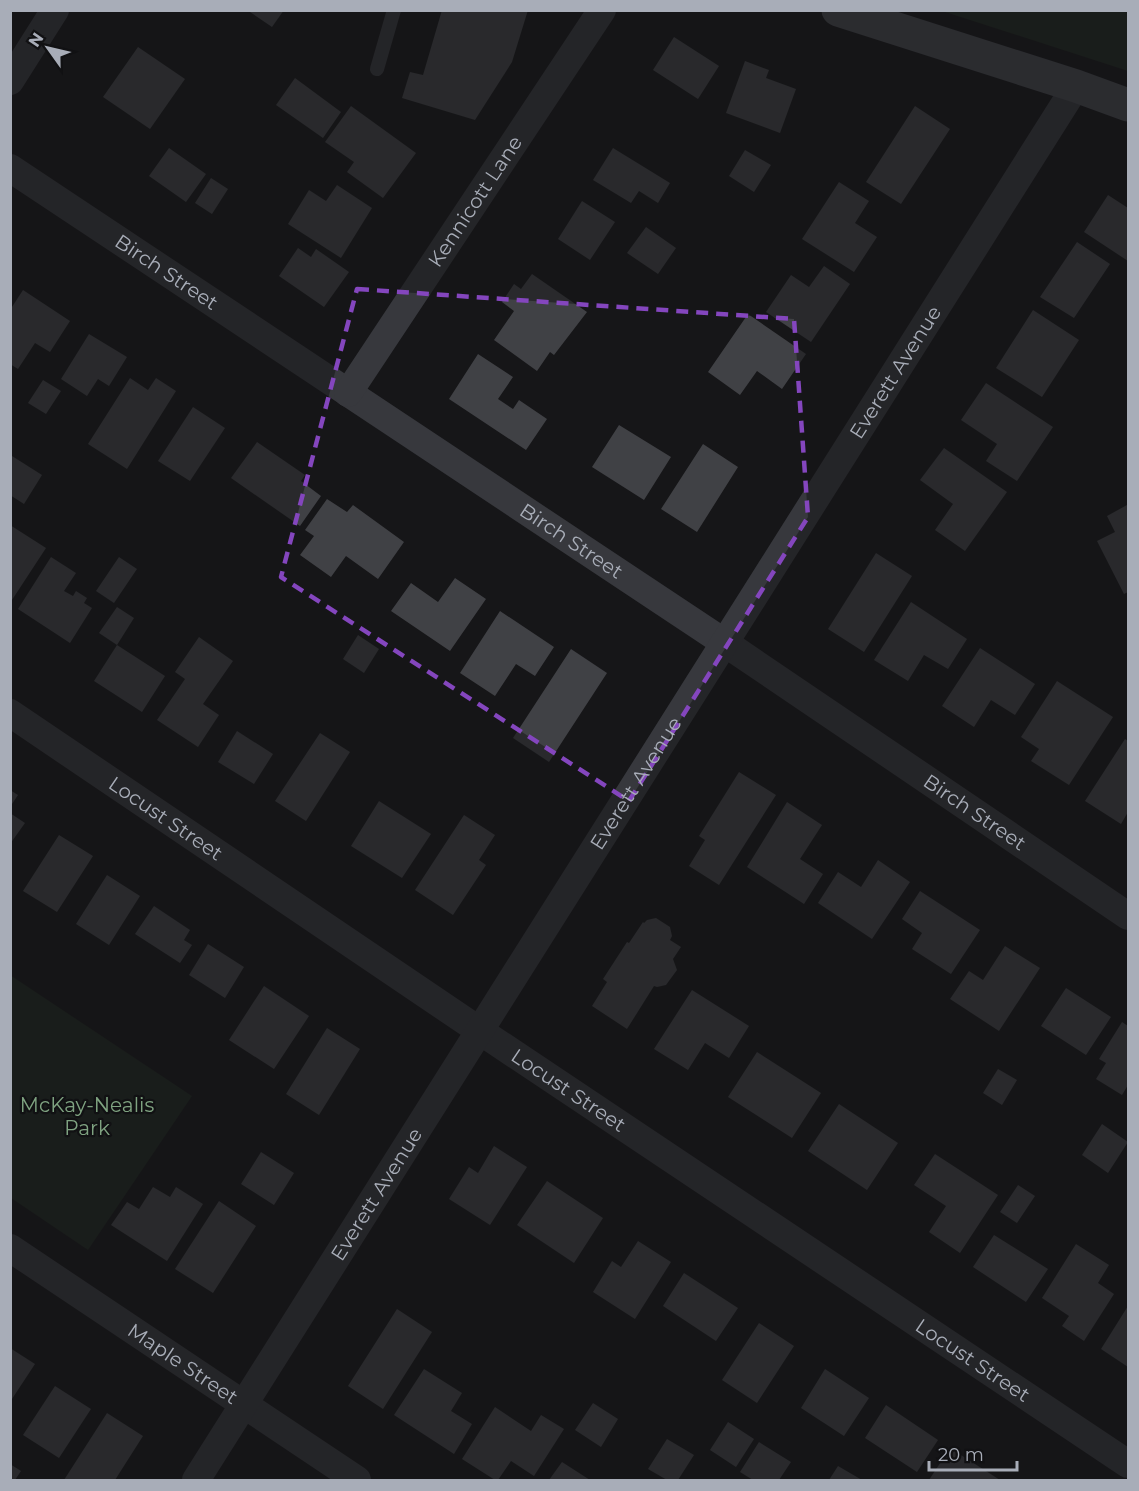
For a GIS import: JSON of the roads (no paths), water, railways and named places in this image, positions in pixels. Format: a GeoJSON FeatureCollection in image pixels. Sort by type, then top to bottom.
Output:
{"type":"FeatureCollection","features":[{"type":"Feature","properties":{"kind":"main road"},"geometry":{"type":"LineString","coordinates":[[838,10],[1076,86],[1128,105]]}},
{"type":"Feature","properties":{"kind":"street"},"geometry":{"type":"LineString","coordinates":[[10,81],[55,10]]}},
{"type":"Feature","properties":{"kind":"street","name":"Kennicott Lane"},"geometry":{"type":"LineString","coordinates":[[348,393],[602,10]]}},
{"type":"Feature","properties":{"kind":"street","name":"Everett Avenue"},"geometry":{"type":"LineString","coordinates":[[196,1480],[1076,86]]}},
{"type":"Feature","properties":{"kind":"street","name":"Birch Street"},"geometry":{"type":"LineString","coordinates":[[10,168],[725,643],[1128,916]]}},
{"type":"Feature","properties":{"kind":"street","name":"Locust Street"},"geometry":{"type":"LineString","coordinates":[[10,713],[480,1031],[1128,1464]]}},
{"type":"Feature","properties":{"kind":"street","name":"Maple Street"},"geometry":{"type":"LineString","coordinates":[[10,1248],[357,1480]]}},
{"type":"Feature","properties":{"kind":"lane"},"geometry":{"type":"LineString","coordinates":[[377,69],[394,10]]}},
{"type":"Feature","properties":{"kind":"park label","name":"McKay-Nealis Park"},"geometry":{"type":"Point","coordinates":[87,1116]}}]}
